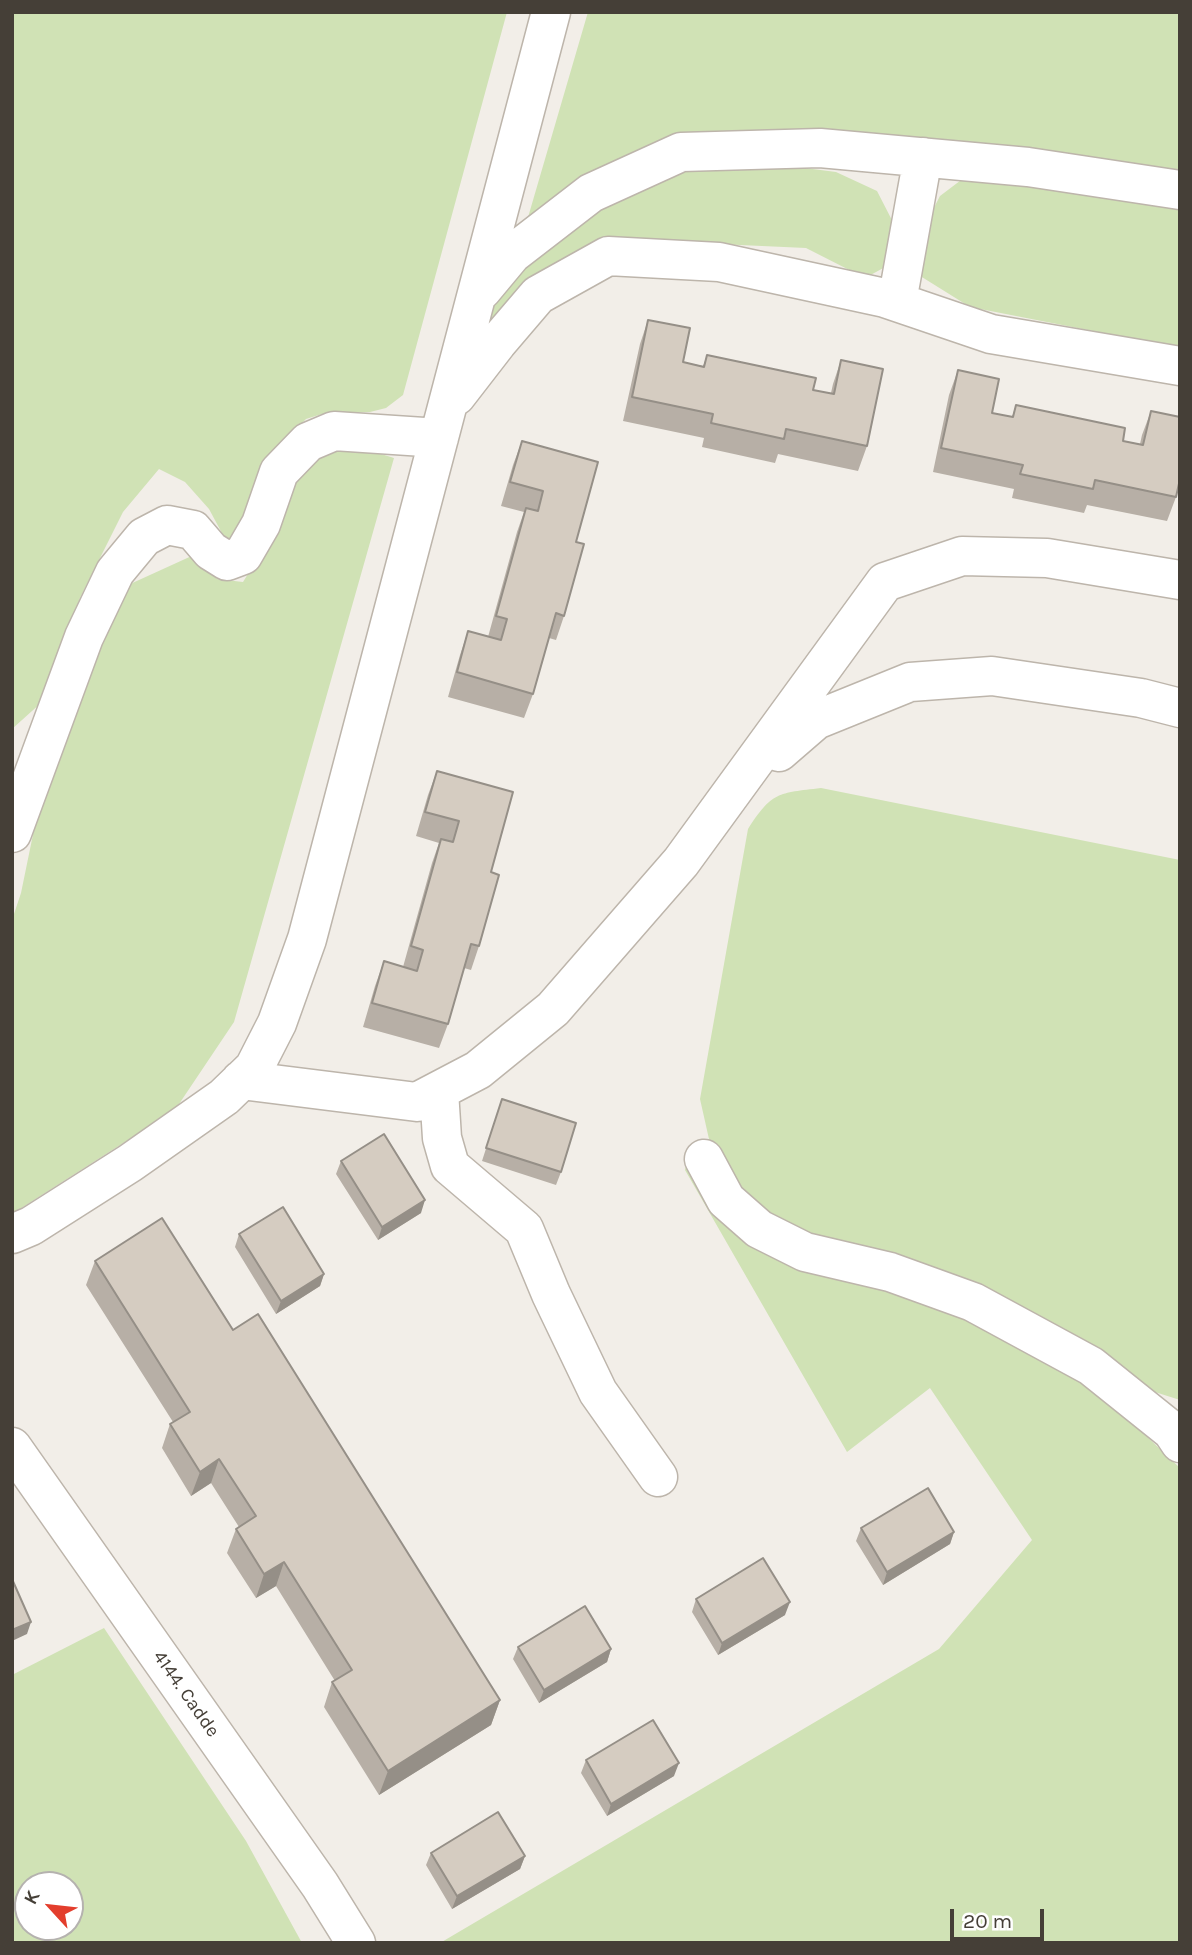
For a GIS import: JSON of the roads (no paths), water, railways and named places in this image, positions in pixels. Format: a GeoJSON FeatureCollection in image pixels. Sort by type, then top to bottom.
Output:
{"type":"FeatureCollection","features":[{"type":"Feature","properties":{"kind":"street"},"geometry":{"type":"LineString","coordinates":[[12,1234],[31,1226],[130,1163],[224,1097],[254,1068],[277,1023],[307,939],[551,12]]}},
{"type":"Feature","properties":{"kind":"street"},"geometry":{"type":"LineString","coordinates":[[476,297],[512,254],[591,194],[681,152],[820,148],[1028,167],[1180,190]]}},
{"type":"Feature","properties":{"kind":"street"},"geometry":{"type":"LineString","coordinates":[[897,302],[923,158]]}},
{"type":"Feature","properties":{"kind":"street"},"geometry":{"type":"LineString","coordinates":[[443,423],[497,343],[538,295],[608,256],[719,262],[897,302],[991,334],[1180,366]]}},
{"type":"Feature","properties":{"kind":"street"},"geometry":{"type":"LineString","coordinates":[[12,833],[84,637],[115,572],[144,537],[167,525],[193,530],[211,551],[227,561],[243,555],[261,524],[279,472],[308,442],[334,431],[443,423]]}},
{"type":"Feature","properties":{"kind":"street"},"geometry":{"type":"LineString","coordinates":[[241,1080],[417,1102],[478,1070],[553,1009],[681,862],[885,582],[962,556],[1047,558],[1180,580]]}},
{"type":"Feature","properties":{"kind":"street"},"geometry":{"type":"LineString","coordinates":[[730,795],[816,720],[910,682],[992,676],[1141,698],[1180,708]]}},
{"type":"Feature","properties":{"kind":"street"},"geometry":{"type":"LineString","coordinates":[[439,1091],[442,1138],[450,1166],[524,1229],[551,1294],[598,1392],[658,1477]]}},
{"type":"Feature","properties":{"kind":"street"},"geometry":{"type":"LineString","coordinates":[[704,1159],[726,1200],[758,1228],[805,1252],[890,1272],[973,1302],[1091,1366],[1172,1431],[1180,1443]]}},
{"type":"Feature","properties":{"kind":"street","name":"4144. Cadde"},"geometry":{"type":"LineString","coordinates":[[12,1447],[320,1885],[356,1943]]}}]}
